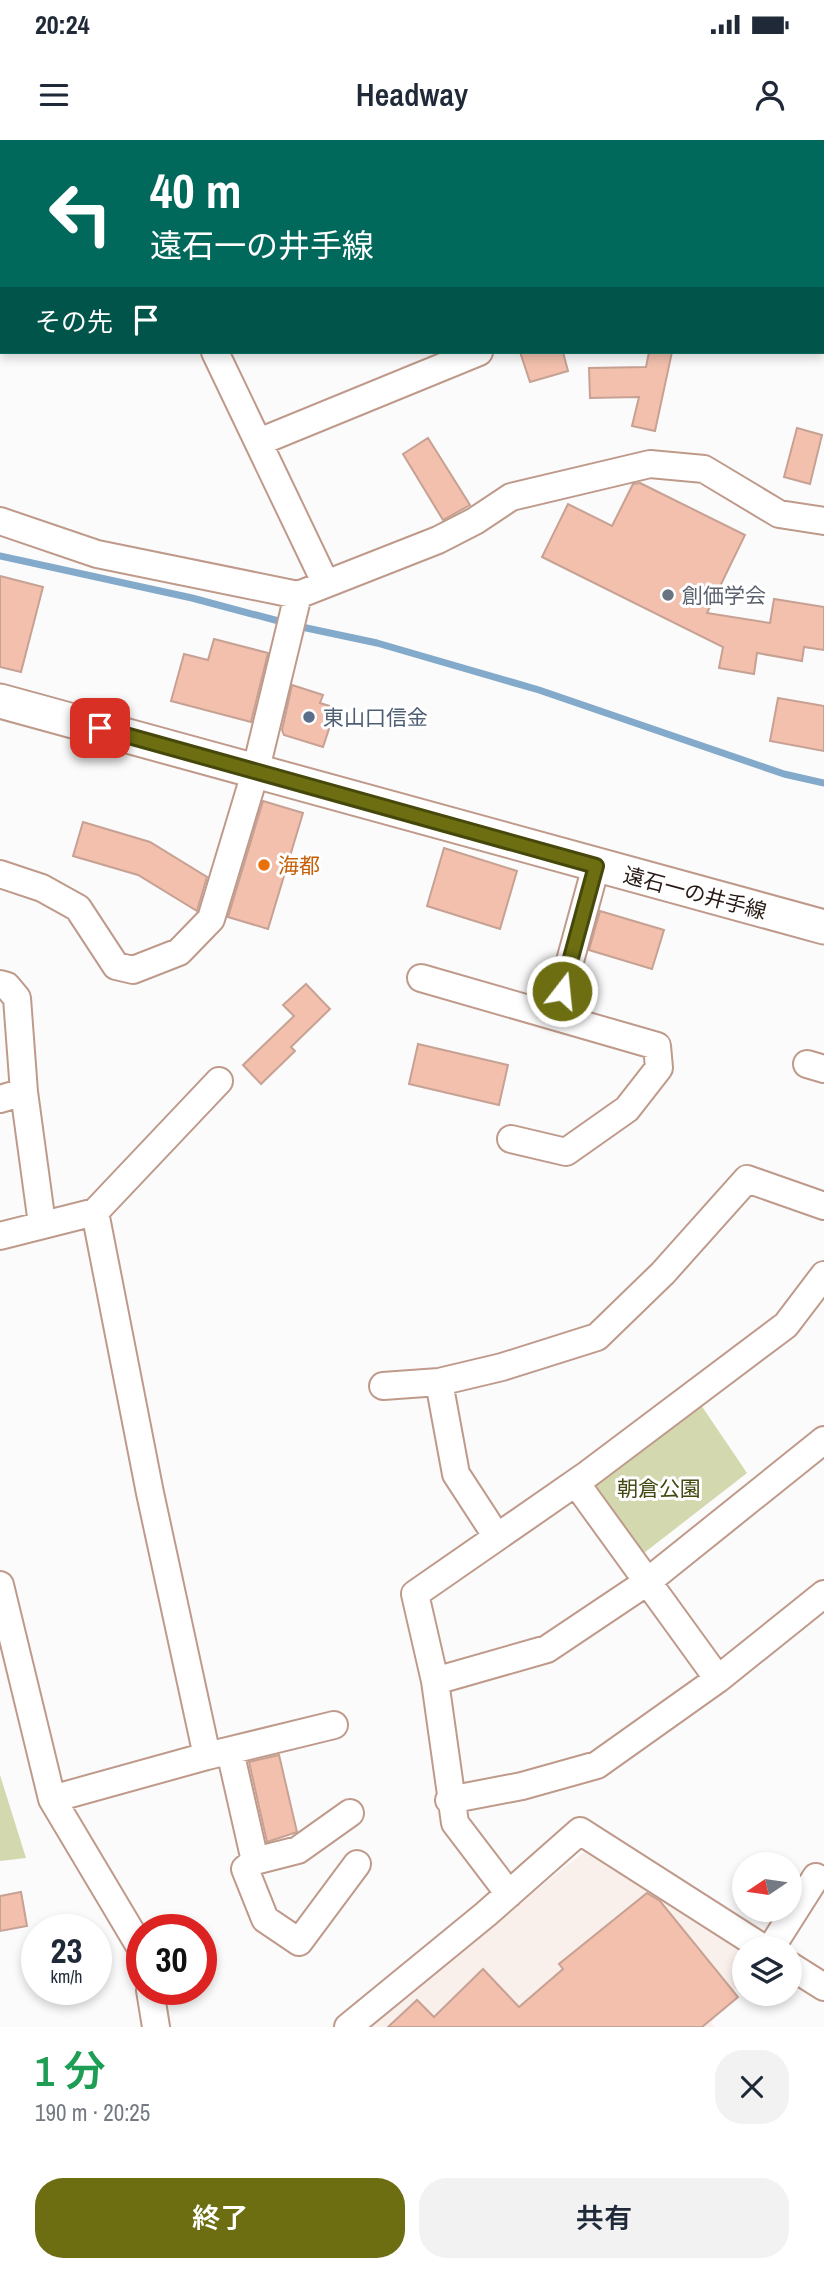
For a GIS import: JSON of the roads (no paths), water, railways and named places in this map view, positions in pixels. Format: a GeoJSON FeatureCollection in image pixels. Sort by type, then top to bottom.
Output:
{"type":"FeatureCollection","features":[{"type":"Feature","properties":{"kind":"street"},"geometry":{"type":"LineString","coordinates":[[216,354],[325,582]]}},
{"type":"Feature","properties":{"kind":"street"},"geometry":{"type":"LineString","coordinates":[[259,442],[474,354]]}},
{"type":"Feature","properties":{"kind":"street"},"geometry":{"type":"LineString","coordinates":[[0,522],[97,554],[298,594],[438,540],[475,521],[511,497],[650,464],[704,469],[779,514],[824,521]]}},
{"type":"Feature","properties":{"kind":"street"},"geometry":{"type":"LineString","coordinates":[[0,874],[42,888],[78,908],[116,966],[133,970],[179,952],[211,919],[255,773],[298,594]]}},
{"type":"Feature","properties":{"kind":"street","name":"遠石一の井手線"},"geometry":{"type":"LineString","coordinates":[[0,701],[824,927]]}},
{"type":"Feature","properties":{"kind":"street"},"geometry":{"type":"LineString","coordinates":[[555,1016],[596,866]]}},
{"type":"Feature","properties":{"kind":"street"},"geometry":{"type":"LineString","coordinates":[[421,978],[657,1046],[659,1068],[627,1109],[566,1152],[511,1139]]}},
{"type":"Feature","properties":{"kind":"street"},"geometry":{"type":"LineString","coordinates":[[0,984],[7,986],[17,998],[12,1096],[42,1224]]}},
{"type":"Feature","properties":{"kind":"street"},"geometry":{"type":"LineString","coordinates":[[0,1236],[95,1212],[219,1081]]}},
{"type":"Feature","properties":{"kind":"street"},"geometry":{"type":"LineString","coordinates":[[383,1386],[439,1382],[502,1367],[597,1336],[663,1273],[747,1180],[824,1206]]}},
{"type":"Feature","properties":{"kind":"street"},"geometry":{"type":"LineString","coordinates":[[95,1212],[150,1493],[219,1754],[256,1861]]}},
{"type":"Feature","properties":{"kind":"street"},"geometry":{"type":"LineString","coordinates":[[509,1894],[455,1823],[435,1681],[415,1594],[576,1483],[786,1325],[824,1275]]}},
{"type":"Feature","properties":{"kind":"street"},"geometry":{"type":"LineString","coordinates":[[439,1382],[456,1474],[497,1537]]}},
{"type":"Feature","properties":{"kind":"street"},"geometry":{"type":"LineString","coordinates":[[435,1681],[547,1649],[647,1582],[824,1440]]}},
{"type":"Feature","properties":{"kind":"street"},"geometry":{"type":"LineString","coordinates":[[576,1483],[718,1679]]}},
{"type":"Feature","properties":{"kind":"street"},"geometry":{"type":"LineString","coordinates":[[0,1585],[52,1799],[126,1923]]}},
{"type":"Feature","properties":{"kind":"street"},"geometry":{"type":"LineString","coordinates":[[450,1800],[522,1786],[597,1765],[718,1679],[824,1594]]}},
{"type":"Feature","properties":{"kind":"street"},"geometry":{"type":"LineString","coordinates":[[52,1799],[334,1725]]}},
{"type":"Feature","properties":{"kind":"street"},"geometry":{"type":"LineString","coordinates":[[350,1813],[298,1850],[256,1861],[245,1869],[265,1919],[299,1942],[358,1864]]}},
{"type":"Feature","properties":{"kind":"street"},"geometry":{"type":"LineString","coordinates":[[348,2027],[509,1894],[580,1831],[743,1936]]}},
{"type":"Feature","properties":{"kind":"street"},"geometry":{"type":"LineString","coordinates":[[779,1936],[816,1877]]}},
{"type":"Feature","properties":{"kind":"street"},"geometry":{"type":"LineString","coordinates":[[802,1973],[824,1987]]}},
{"type":"Feature","properties":{"kind":"street"},"geometry":{"type":"LineString","coordinates":[[152,2005],[156,2027]]}},
{"type":"Feature","properties":{"kind":"waterway"},"geometry":{"type":"LineString","coordinates":[[0,556],[192,598],[286,623]]}},
{"type":"Feature","properties":{"kind":"waterway"},"geometry":{"type":"LineString","coordinates":[[297,626],[377,643],[539,690],[784,774],[824,783]]}},
{"type":"Feature","properties":{"kind":"place","name":"創価学会"},"geometry":{"type":"Point","coordinates":[668,595]}},
{"type":"Feature","properties":{"kind":"place","name":"東山口信金"},"geometry":{"type":"Point","coordinates":[309,717]}},
{"type":"Feature","properties":{"kind":"place","name":"海都"},"geometry":{"type":"Point","coordinates":[264,865]}},
{"type":"Feature","properties":{"kind":"park label","name":"朝倉公園"},"geometry":{"type":"Point","coordinates":[659,1488]}}]}
